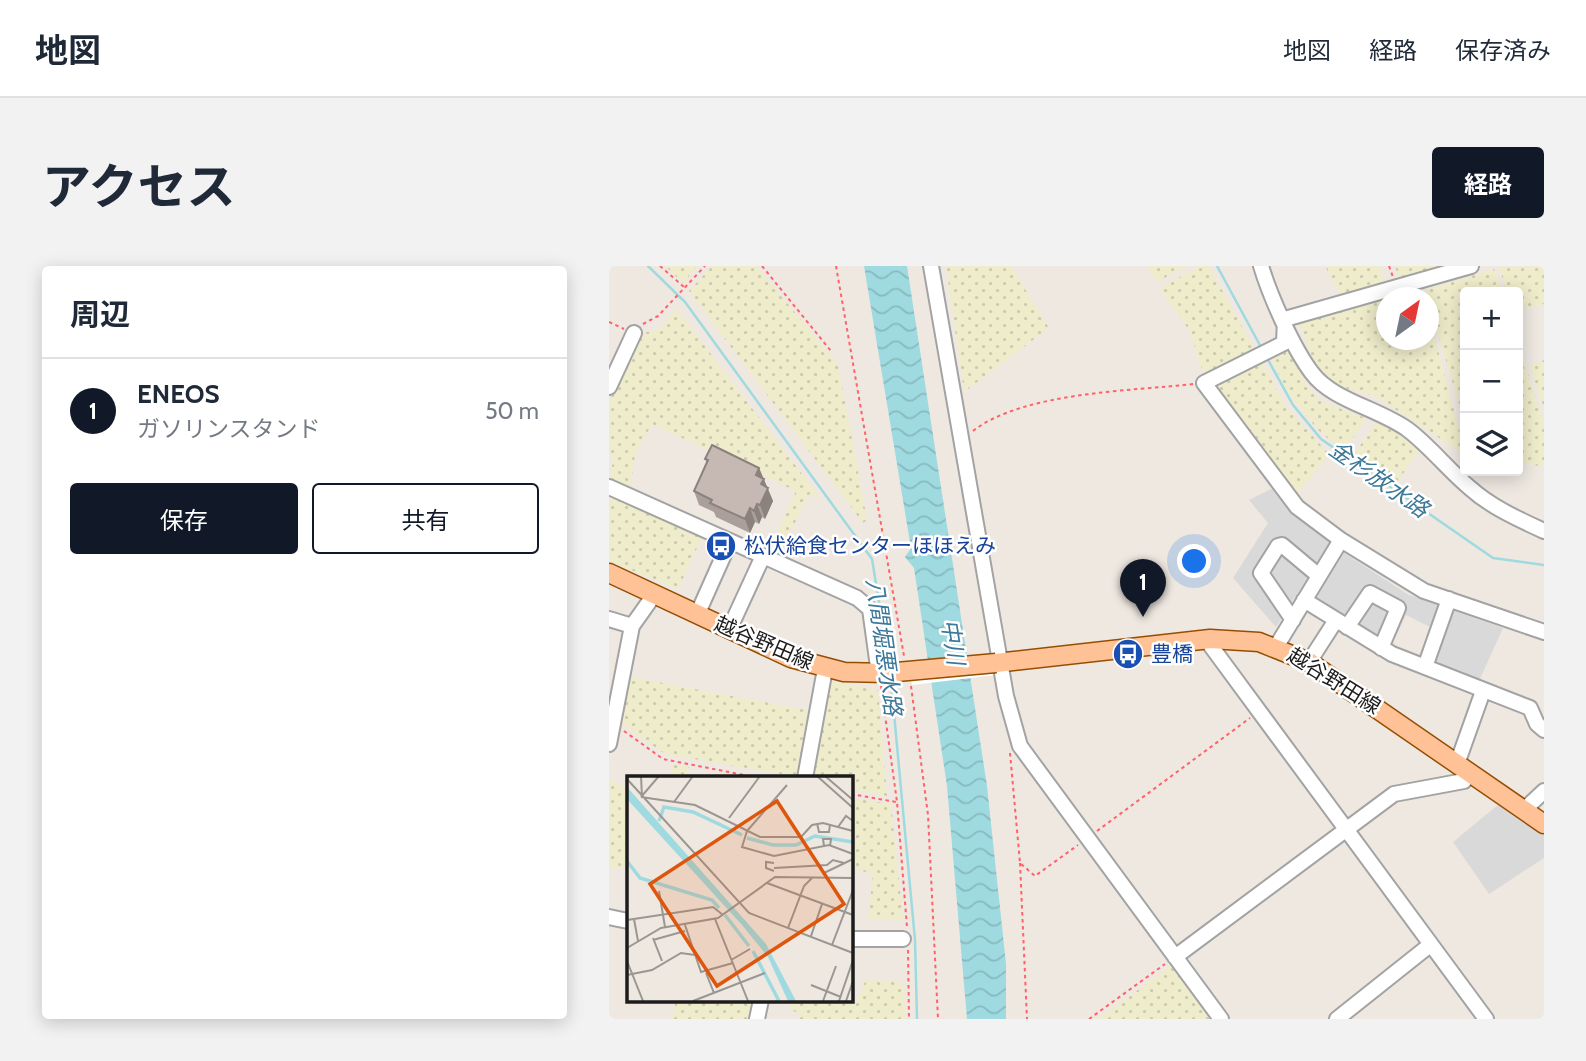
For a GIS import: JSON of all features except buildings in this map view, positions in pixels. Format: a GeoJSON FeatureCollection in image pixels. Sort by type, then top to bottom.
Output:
{"type":"FeatureCollection","features":[{"type":"Feature","properties":{"kind":"main road","name":"越谷野田線"},"geometry":{"type":"LineString","coordinates":[[609,573],[791,658],[825,669],[883,674],[1210,639],[1243,639],[1276,647],[1309,662],[1544,824]]}},
{"type":"Feature","properties":{"kind":"street"},"geometry":{"type":"LineString","coordinates":[[931,266],[998,662],[1020,746],[1221,1019]]}},
{"type":"Feature","properties":{"kind":"street"},"geometry":{"type":"LineString","coordinates":[[1262,266],[1269,290],[1312,373],[1332,393],[1367,406],[1408,430],[1472,490],[1508,515],[1544,531]]}},
{"type":"Feature","properties":{"kind":"street"},"geometry":{"type":"LineString","coordinates":[[1285,319],[1471,266]]}},
{"type":"Feature","properties":{"kind":"street"},"geometry":{"type":"LineString","coordinates":[[1285,319],[1284,343],[1205,383],[1297,507],[1405,582],[1544,632]]}},
{"type":"Feature","properties":{"kind":"street"},"geometry":{"type":"LineString","coordinates":[[609,387],[634,333]]}},
{"type":"Feature","properties":{"kind":"street"},"geometry":{"type":"LineString","coordinates":[[609,487],[857,598],[870,608],[883,674]]}},
{"type":"Feature","properties":{"kind":"street"},"geometry":{"type":"LineString","coordinates":[[1276,647],[1341,540]]}},
{"type":"Feature","properties":{"kind":"street"},"geometry":{"type":"LineString","coordinates":[[697,615],[730,541]]}},
{"type":"Feature","properties":{"kind":"street"},"geometry":{"type":"LineString","coordinates":[[1293,620],[1261,573],[1278,546],[1282,545],[1319,576]]}},
{"type":"Feature","properties":{"kind":"street"},"geometry":{"type":"LineString","coordinates":[[729,630],[763,556]]}},
{"type":"Feature","properties":{"kind":"street"},"geometry":{"type":"LineString","coordinates":[[1309,662],[1370,593],[1398,608],[1381,648]]}},
{"type":"Feature","properties":{"kind":"street"},"geometry":{"type":"LineString","coordinates":[[609,744],[632,626],[654,595]]}},
{"type":"Feature","properties":{"kind":"street"},"geometry":{"type":"LineString","coordinates":[[1425,667],[1449,599]]}},
{"type":"Feature","properties":{"kind":"street"},"geometry":{"type":"LineString","coordinates":[[1304,600],[1381,648],[1530,708],[1537,724],[1544,730]]}},
{"type":"Feature","properties":{"kind":"street"},"geometry":{"type":"LineString","coordinates":[[609,619],[632,626]]}},
{"type":"Feature","properties":{"kind":"street"},"geometry":{"type":"LineString","coordinates":[[1210,639],[1211,646],[1261,710],[1345,830],[1486,1019]]}},
{"type":"Feature","properties":{"kind":"street"},"geometry":{"type":"LineString","coordinates":[[805,776],[825,669]]}},
{"type":"Feature","properties":{"kind":"street"},"geometry":{"type":"LineString","coordinates":[[1175,957],[1394,794],[1464,781],[1464,769],[1483,691]]}},
{"type":"Feature","properties":{"kind":"street"},"geometry":{"type":"LineString","coordinates":[[1524,810],[1544,792]]}},
{"type":"Feature","properties":{"kind":"street"},"geometry":{"type":"LineString","coordinates":[[609,917],[627,921]]}},
{"type":"Feature","properties":{"kind":"street"},"geometry":{"type":"LineString","coordinates":[[852,939],[903,939]]}},
{"type":"Feature","properties":{"kind":"street"},"geometry":{"type":"LineString","coordinates":[[1337,1019],[1430,944]]}},
{"type":"Feature","properties":{"kind":"path"},"geometry":{"type":"LineString","coordinates":[[660,266],[684,288]]}},
{"type":"Feature","properties":{"kind":"path"},"geometry":{"type":"LineString","coordinates":[[609,322],[634,333],[658,316],[705,266]]}},
{"type":"Feature","properties":{"kind":"path"},"geometry":{"type":"LineString","coordinates":[[762,266],[831,351]]}},
{"type":"Feature","properties":{"kind":"path"},"geometry":{"type":"LineString","coordinates":[[836,266],[905,659]]}},
{"type":"Feature","properties":{"kind":"path"},"geometry":{"type":"LineString","coordinates":[[969,434],[985,422],[1053,400],[1205,383]]}},
{"type":"Feature","properties":{"kind":"path"},"geometry":{"type":"LineString","coordinates":[[883,674],[908,939],[909,1019]]}},
{"type":"Feature","properties":{"kind":"path"},"geometry":{"type":"LineString","coordinates":[[910,682],[928,815],[937,1019]]}},
{"type":"Feature","properties":{"kind":"path"},"geometry":{"type":"LineString","coordinates":[[1020,863],[1035,876],[1261,710]]}},
{"type":"Feature","properties":{"kind":"path"},"geometry":{"type":"LineString","coordinates":[[613,724],[663,759],[749,776]]}},
{"type":"Feature","properties":{"kind":"path"},"geometry":{"type":"LineString","coordinates":[[1010,752],[1020,863],[1027,1019]]}},
{"type":"Feature","properties":{"kind":"path"},"geometry":{"type":"LineString","coordinates":[[852,794],[897,802]]}},
{"type":"Feature","properties":{"kind":"path"},"geometry":{"type":"LineString","coordinates":[[1089,1019],[1175,957]]}},
{"type":"Feature","properties":{"kind":"shaded area"},"geometry":{"type":"Polygon","coordinates":[[[665,266],[698,266],[683,283],[665,266]]]}},
{"type":"Feature","properties":{"kind":"shaded area"},"geometry":{"type":"Polygon","coordinates":[[[712,266],[756,266],[838,364],[867,520],[863,523],[689,291],[712,266]]]}},
{"type":"Feature","properties":{"kind":"shaded area"},"geometry":{"type":"Polygon","coordinates":[[[946,266],[1011,266],[1049,328],[964,392],[946,266]]]}},
{"type":"Feature","properties":{"kind":"shaded area"},"geometry":{"type":"Polygon","coordinates":[[[1147,266],[1186,266],[1157,282],[1147,266]]]}},
{"type":"Feature","properties":{"kind":"shaded area"},"geometry":{"type":"Polygon","coordinates":[[[1200,266],[1209,266],[1256,352],[1211,378],[1204,375],[1189,330],[1160,288],[1200,266]]]}},
{"type":"Feature","properties":{"kind":"shaded area"},"geometry":{"type":"Polygon","coordinates":[[[1325,266],[1380,266],[1385,286],[1342,298],[1325,266]]]}},
{"type":"Feature","properties":{"kind":"shaded area"},"geometry":{"type":"Polygon","coordinates":[[[1395,266],[1457,266],[1400,283],[1395,266]]]}},
{"type":"Feature","properties":{"kind":"shaded area"},"geometry":{"type":"Polygon","coordinates":[[[1544,266],[1544,304],[1523,309],[1523,287],[1505,287],[1499,267],[1544,266]]]}},
{"type":"Feature","properties":{"kind":"shaded area"},"geometry":{"type":"Polygon","coordinates":[[[1494,269],[1500,287],[1460,287],[1460,407],[1439,337],[1439,287],[1435,287],[1494,269]]]}},
{"type":"Feature","properties":{"kind":"shaded area"},"geometry":{"type":"Polygon","coordinates":[[[1376,303],[1376,350],[1438,350],[1460,432],[1460,450],[1375,396],[1332,385],[1316,367],[1299,323],[1376,303]]]}},
{"type":"Feature","properties":{"kind":"shaded area"},"geometry":{"type":"Polygon","coordinates":[[[676,308],[821,499],[809,494],[777,559],[768,553],[796,491],[652,424],[635,454],[630,490],[609,480],[614,458],[609,455],[609,402],[637,341],[643,333],[660,329],[676,308]]]}},
{"type":"Feature","properties":{"kind":"shaded area"},"geometry":{"type":"Polygon","coordinates":[[[1280,349],[1288,350],[1308,387],[1322,402],[1366,418],[1344,452],[1318,430],[1289,394],[1269,356],[1280,349]]]}},
{"type":"Feature","properties":{"kind":"shaded area"},"geometry":{"type":"Polygon","coordinates":[[[1523,358],[1544,423],[1544,467],[1523,462],[1523,358]]]}},
{"type":"Feature","properties":{"kind":"shaded area"},"geometry":{"type":"Polygon","coordinates":[[[1262,360],[1284,404],[1329,454],[1296,495],[1216,385],[1262,360]]]}},
{"type":"Feature","properties":{"kind":"shaded area"},"geometry":{"type":"Polygon","coordinates":[[[1544,360],[1544,409],[1530,366],[1544,360]]]}},
{"type":"Feature","properties":{"kind":"shaded area"},"geometry":{"type":"Polygon","coordinates":[[[1376,422],[1394,429],[1419,450],[1398,481],[1355,453],[1376,422]]]}},
{"type":"Feature","properties":{"kind":"shaded area"},"geometry":{"type":"Polygon","coordinates":[[[1273,488],[1292,513],[1330,542],[1276,627],[1233,578],[1268,523],[1249,500],[1273,488]]]}},
{"type":"Feature","properties":{"kind":"shaded area"},"geometry":{"type":"Polygon","coordinates":[[[609,493],[703,535],[678,589],[609,561],[609,493]]]}},
{"type":"Feature","properties":{"kind":"shaded area"},"geometry":{"type":"Polygon","coordinates":[[[1344,553],[1409,595],[1503,628],[1479,681],[1426,660],[1438,631],[1406,615],[1392,644],[1316,599],[1344,553]]]}},
{"type":"Feature","properties":{"kind":"shaded area"},"geometry":{"type":"Polygon","coordinates":[[[625,676],[813,711],[798,776],[665,754],[617,721],[625,676]]]}},
{"type":"Feature","properties":{"kind":"shaded area"},"geometry":{"type":"Polygon","coordinates":[[[827,681],[878,690],[887,796],[852,789],[852,776],[809,776],[827,681]]]}},
{"type":"Feature","properties":{"kind":"shaded area"},"geometry":{"type":"Polygon","coordinates":[[[674,764],[689,767],[687,776],[669,776],[674,764]]]}},
{"type":"Feature","properties":{"kind":"shaded area"},"geometry":{"type":"Polygon","coordinates":[[[609,779],[627,788],[627,868],[609,868],[609,779]]]}},
{"type":"Feature","properties":{"kind":"shaded area"},"geometry":{"type":"Polygon","coordinates":[[[852,798],[891,804],[903,919],[868,919],[873,874],[852,868],[852,798]]]}},
{"type":"Feature","properties":{"kind":"shaded area"},"geometry":{"type":"Polygon","coordinates":[[[1499,804],[1544,835],[1544,858],[1489,894],[1453,842],[1499,804]]]}},
{"type":"Feature","properties":{"kind":"shaded area"},"geometry":{"type":"Polygon","coordinates":[[[1171,966],[1210,1019],[1098,1019],[1171,966]]]}},
{"type":"Feature","properties":{"kind":"shaded area"},"geometry":{"type":"Polygon","coordinates":[[[866,979],[904,983],[905,1019],[799,1019],[799,1014],[788,1008],[792,1002],[856,1004],[866,979]]]}},
{"type":"Feature","properties":{"kind":"shaded area"},"geometry":{"type":"Polygon","coordinates":[[[676,1002],[757,1002],[753,1019],[672,1019],[676,1002]]]}},
{"type":"Feature","properties":{"kind":"water","name":"中川"},"geometry":{"type":"Polygon","coordinates":[[[864,266],[907,266],[987,786],[1006,964],[1006,1019],[967,1019],[947,786],[914,568],[905,557],[911,548],[864,266]]]}},
{"type":"Feature","properties":{"kind":"pier"},"geometry":{"type":"Polygon","coordinates":[[[995,657],[996,675],[912,685],[910,667],[995,657]]]}},
{"type":"Feature","properties":{"kind":"waterway","name":"八間堀悪水路"},"geometry":{"type":"LineString","coordinates":[[648,266],[685,302],[872,559],[889,664]]}},
{"type":"Feature","properties":{"kind":"waterway","name":"金杉放水路"},"geometry":{"type":"LineString","coordinates":[[1217,266],[1262,349]]}},
{"type":"Feature","properties":{"kind":"waterway","name":"金杉放水路"},"geometry":{"type":"LineString","coordinates":[[1267,358],[1293,405],[1321,439],[1493,558],[1544,565]]}},
{"type":"Feature","properties":{"kind":"waterway","name":"八間堀悪水路"},"geometry":{"type":"LineString","coordinates":[[891,681],[915,940],[917,1019]]}},
{"type":"Feature","properties":{"kind":"place","name":"松伏給食センターほほえみ"},"geometry":{"type":"Point","coordinates":[721,546]}},
{"type":"Feature","properties":{"kind":"place","name":"ENEOS"},"geometry":{"type":"Point","coordinates":[1143,617]}},
{"type":"Feature","properties":{"kind":"place","name":"豊橋"},"geometry":{"type":"Point","coordinates":[1128,654]}}]}
